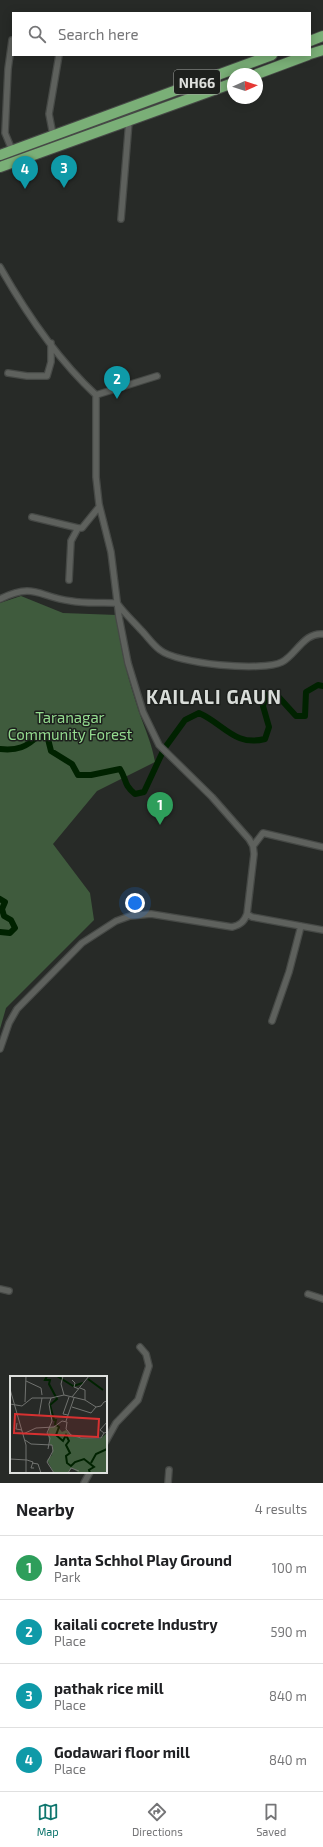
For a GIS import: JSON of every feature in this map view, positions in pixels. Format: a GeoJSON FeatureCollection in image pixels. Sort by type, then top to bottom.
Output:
{"type":"FeatureCollection","features":[{"type":"Feature","properties":{"kind":"highway"},"geometry":{"type":"LineString","coordinates":[[311,41],[323,36]]}},
{"type":"Feature","properties":{"kind":"highway"},"geometry":{"type":"LineString","coordinates":[[311,54],[323,50]]}},
{"type":"Feature","properties":{"kind":"highway","name":"NH66"},"geometry":{"type":"LineString","coordinates":[[0,155],[269,56]]}},
{"type":"Feature","properties":{"kind":"highway"},"geometry":{"type":"LineString","coordinates":[[263,72],[306,56]]}},
{"type":"Feature","properties":{"kind":"highway","name":"NH66"},"geometry":{"type":"LineString","coordinates":[[0,167],[227,85]]}},
{"type":"Feature","properties":{"kind":"street"},"geometry":{"type":"LineString","coordinates":[[12,40],[8,76],[5,133],[12,150]]}},
{"type":"Feature","properties":{"kind":"street"},"geometry":{"type":"LineString","coordinates":[[53,135],[49,114],[59,56]]}},
{"type":"Feature","properties":{"kind":"street"},"geometry":{"type":"LineString","coordinates":[[121,219],[129,121]]}},
{"type":"Feature","properties":{"kind":"street"},"geometry":{"type":"LineString","coordinates":[[0,267],[15,292],[50,343],[76,376],[96,395],[96,477],[99,507],[111,552],[117,603],[128,662],[143,712],[154,739],[212,797],[249,839],[253,846]]}},
{"type":"Feature","properties":{"kind":"street"},"geometry":{"type":"LineString","coordinates":[[8,373],[27,376],[47,376],[51,362],[50,343]]}},
{"type":"Feature","properties":{"kind":"street"},"geometry":{"type":"LineString","coordinates":[[96,395],[157,376]]}},
{"type":"Feature","properties":{"kind":"street"},"geometry":{"type":"LineString","coordinates":[[32,517],[82,528],[99,507]]}},
{"type":"Feature","properties":{"kind":"street"},"geometry":{"type":"LineString","coordinates":[[69,580],[71,541],[78,528]]}},
{"type":"Feature","properties":{"kind":"street"},"geometry":{"type":"LineString","coordinates":[[0,599],[18,591],[29,590],[70,602],[117,603]]}},
{"type":"Feature","properties":{"kind":"street"},"geometry":{"type":"LineString","coordinates":[[117,603],[126,615],[160,651],[187,661],[245,666],[277,664],[283,662],[307,639],[318,633],[323,634]]}},
{"type":"Feature","properties":{"kind":"street"},"geometry":{"type":"LineString","coordinates":[[0,1049],[9,1023],[17,1009],[82,944],[116,921],[130,916],[151,914],[232,927],[239,925],[245,920],[247,914],[253,846],[263,833],[323,847]]}},
{"type":"Feature","properties":{"kind":"street"},"geometry":{"type":"LineString","coordinates":[[247,914],[252,917],[323,930]]}},
{"type":"Feature","properties":{"kind":"street"},"geometry":{"type":"LineString","coordinates":[[272,1021],[289,972],[301,926]]}},
{"type":"Feature","properties":{"kind":"street"},"geometry":{"type":"LineString","coordinates":[[0,1289],[10,1291]]}},
{"type":"Feature","properties":{"kind":"street"},"geometry":{"type":"LineString","coordinates":[[308,1294],[323,1300]]}},
{"type":"Feature","properties":{"kind":"street"},"geometry":{"type":"LineString","coordinates":[[107,1439],[116,1423],[138,1400],[149,1366],[146,1354],[140,1347]]}},
{"type":"Feature","properties":{"kind":"street"},"geometry":{"type":"LineString","coordinates":[[168,1483],[169,1470]]}},
{"type":"Feature","properties":{"kind":"street"},"geometry":{"type":"LineString","coordinates":[[84,1483],[89,1473]]}},
{"type":"Feature","properties":{"kind":"green space","name":"Taranagar Community Forest"},"geometry":{"type":"Polygon","coordinates":[[[21,596],[63,613],[117,615],[125,664],[155,762],[97,791],[53,844],[90,893],[94,920],[6,1008],[0,1029],[0,603],[21,596]]]}},
{"type":"Feature","properties":{"kind":"waterway"},"geometry":{"type":"LineString","coordinates":[[0,749],[17,749],[30,743],[39,735],[48,739],[51,751],[72,764],[78,775],[91,775],[120,769],[127,785],[135,794],[144,792],[164,749],[185,720],[199,713],[238,737],[255,741],[265,739],[269,727],[263,706],[266,695],[276,694],[296,716],[305,716],[306,692],[318,685],[323,686]]}},
{"type":"Feature","properties":{"kind":"waterway"},"geometry":{"type":"LineString","coordinates":[[0,899],[5,902],[2,909],[4,916],[11,920],[15,928],[10,933],[0,932]]}},
{"type":"Feature","properties":{"kind":"place","name":"pathak rice mill"},"geometry":{"type":"Point","coordinates":[64,188]}},
{"type":"Feature","properties":{"kind":"place","name":"Godawari floor mill"},"geometry":{"type":"Point","coordinates":[25,189]}},
{"type":"Feature","properties":{"kind":"place","name":"kailali cocrete Industry"},"geometry":{"type":"Point","coordinates":[117,399]}},
{"type":"Feature","properties":{"kind":"place","name":"Janta Schhol Play Ground"},"geometry":{"type":"Point","coordinates":[160,825]}},
{"type":"Feature","properties":{"kind":"district","name":"KAILALI GAUN"},"geometry":{"type":"Point","coordinates":[214,696]}}]}
